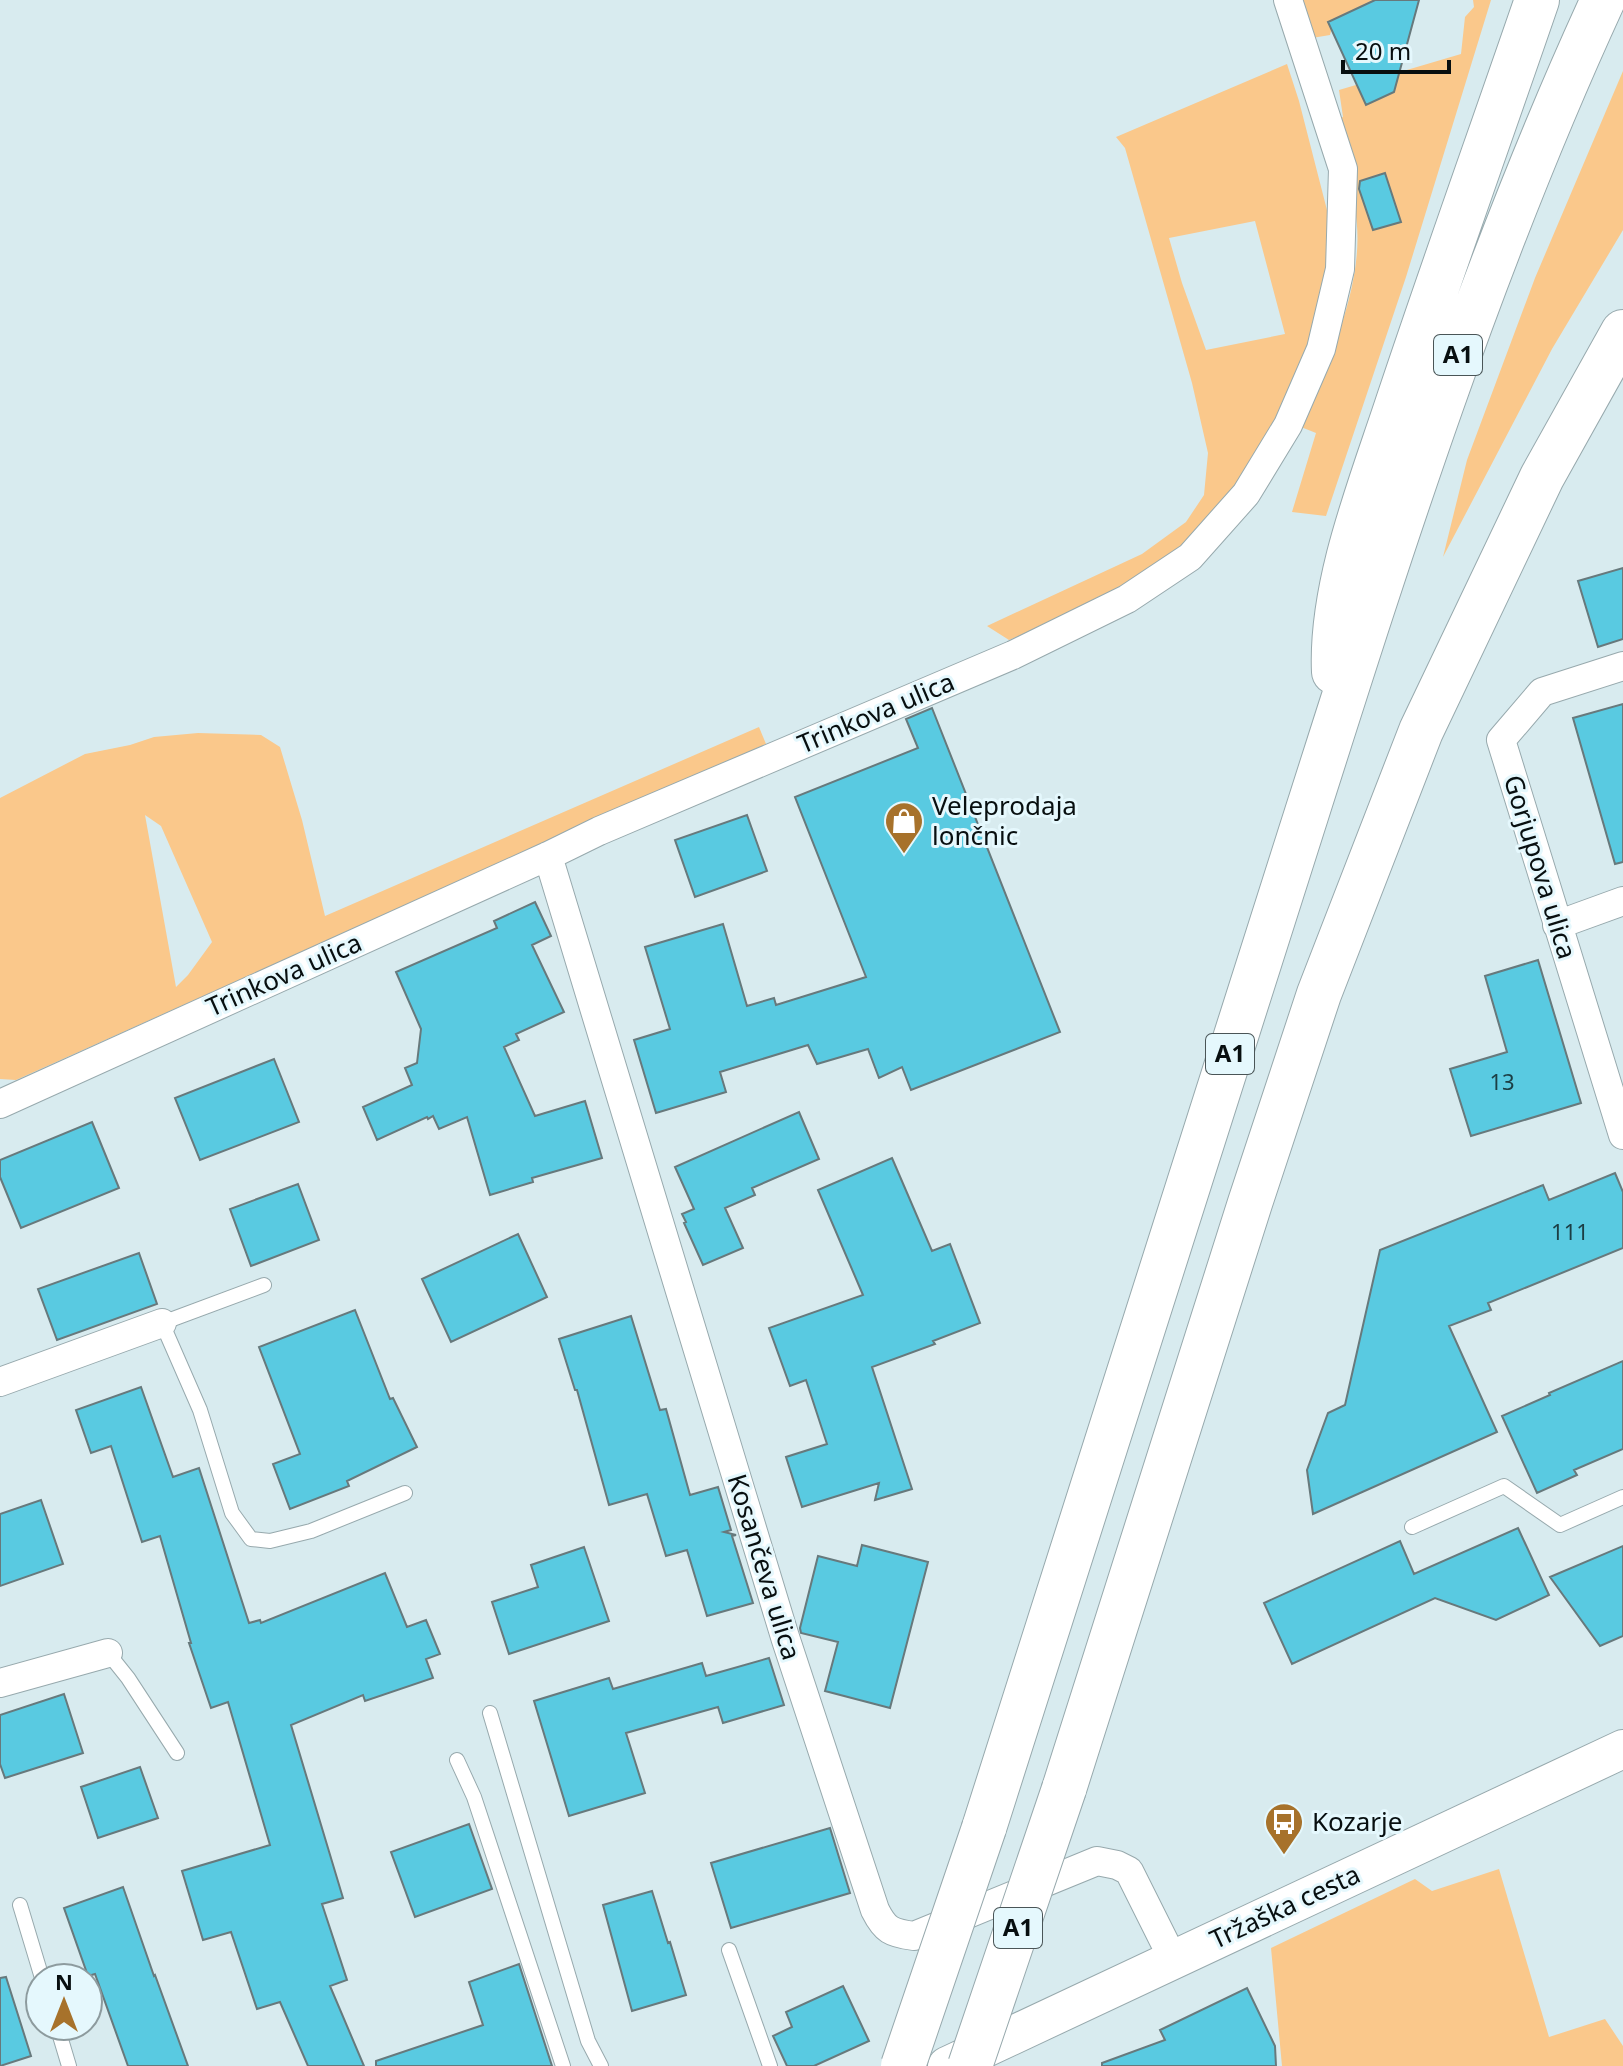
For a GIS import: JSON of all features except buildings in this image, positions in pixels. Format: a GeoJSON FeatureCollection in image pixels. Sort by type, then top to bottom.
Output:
{"type":"FeatureCollection","features":[{"type":"Feature","properties":{"kind":"highway"},"geometry":{"type":"LineString","coordinates":[[1337,718],[1335,648],[1338,612],[1352,543],[1537,0]]}},
{"type":"Feature","properties":{"kind":"highway","name":"A1"},"geometry":{"type":"LineString","coordinates":[[903,2066],[984,1828],[1412,486],[1477,303],[1546,128],[1603,0]]}},
{"type":"Feature","properties":{"kind":"highway","name":"A1"},"geometry":{"type":"LineString","coordinates":[[970,2066],[1064,1789],[1319,994],[1421,731],[1542,477],[1623,332]]}},
{"type":"Feature","properties":{"kind":"main road","name":"Tržaška cesta"},"geometry":{"type":"LineString","coordinates":[[947,2066],[1623,1749]]}},
{"type":"Feature","properties":{"kind":"street","name":"Trinkova ulica"},"geometry":{"type":"LineString","coordinates":[[0,1104],[599,831],[1013,655],[1127,599],[1190,557],[1246,494],[1288,425],[1321,349],[1340,269],[1343,169],[1288,0]]}},
{"type":"Feature","properties":{"kind":"street","name":"Gorjupova ulica"},"geometry":{"type":"LineString","coordinates":[[1623,666],[1542,692],[1501,740],[1623,1135]]}},
{"type":"Feature","properties":{"kind":"street","name":"Kosančeva ulica"},"geometry":{"type":"LineString","coordinates":[[548,856],[785,1637],[875,1910],[883,1926],[893,1932],[914,1936],[1097,1861],[1129,1871],[1173,1959]]}},
{"type":"Feature","properties":{"kind":"street"},"geometry":{"type":"LineString","coordinates":[[1557,925],[1623,901]]}},
{"type":"Feature","properties":{"kind":"street"},"geometry":{"type":"LineString","coordinates":[[0,1382],[162,1323]]}},
{"type":"Feature","properties":{"kind":"street"},"geometry":{"type":"LineString","coordinates":[[0,1683],[108,1653]]}},
{"type":"Feature","properties":{"kind":"lane"},"geometry":{"type":"LineString","coordinates":[[264,1285],[162,1323],[200,1410],[232,1513],[251,1539],[270,1541],[311,1531],[405,1493]]}},
{"type":"Feature","properties":{"kind":"lane"},"geometry":{"type":"LineString","coordinates":[[1412,1527],[1504,1486],[1560,1525],[1623,1497]]}},
{"type":"Feature","properties":{"kind":"lane"},"geometry":{"type":"LineString","coordinates":[[108,1653],[177,1753]]}},
{"type":"Feature","properties":{"kind":"lane"},"geometry":{"type":"LineString","coordinates":[[490,1713],[588,2041],[601,2066]]}},
{"type":"Feature","properties":{"kind":"lane"},"geometry":{"type":"LineString","coordinates":[[457,1760],[474,1797],[563,2066]]}},
{"type":"Feature","properties":{"kind":"lane"},"geometry":{"type":"LineString","coordinates":[[20,1905],[37,1962]]}},
{"type":"Feature","properties":{"kind":"lane"},"geometry":{"type":"LineString","coordinates":[[729,1950],[770,2066]]}},
{"type":"Feature","properties":{"kind":"lane"},"geometry":{"type":"LineString","coordinates":[[62,2042],[69,2066]]}},
{"type":"Feature","properties":{"kind":"shaded area"},"geometry":{"type":"Polygon","coordinates":[[[1294,0],[1408,0],[1333,23],[1330,35],[1312,38],[1294,0]]]}},
{"type":"Feature","properties":{"kind":"shaded area"},"geometry":{"type":"Polygon","coordinates":[[[1473,0],[1491,0],[1406,277],[1326,516],[1292,512],[1316,433],[1301,427],[1343,321],[1356,265],[1355,210],[1329,122],[1343,117],[1339,90],[1461,54],[1465,17],[1474,7],[1473,0]]]}},
{"type":"Feature","properties":{"kind":"shaded area"},"geometry":{"type":"Polygon","coordinates":[[[1287,64],[1328,214],[1326,280],[1307,349],[1276,424],[1233,496],[1179,549],[1123,585],[1051,623],[1009,640],[987,626],[1142,554],[1186,522],[1204,495],[1208,453],[1192,383],[1125,148],[1116,137],[1287,64]],[[1255,221],[1169,238],[1206,350],[1285,334],[1255,221]]]}},
{"type":"Feature","properties":{"kind":"shaded area"},"geometry":{"type":"Polygon","coordinates":[[[1623,71],[1623,230],[1552,349],[1443,557],[1467,460],[1535,278],[1623,71]]]}},
{"type":"Feature","properties":{"kind":"shaded area"},"geometry":{"type":"Polygon","coordinates":[[[759,727],[766,744],[16,1080],[0,1079],[0,798],[85,754],[154,737],[198,733],[261,735],[280,747],[302,820],[325,916],[759,727]],[[145,815],[176,987],[212,942],[161,826],[145,815]]]}},
{"type":"Feature","properties":{"kind":"shaded area"},"geometry":{"type":"Polygon","coordinates":[[[1499,1869],[1549,2037],[1605,2019],[1623,2046],[1623,2066],[1282,2066],[1271,1948],[1415,1879],[1432,1891],[1499,1869]]]}},
{"type":"Feature","properties":{"kind":"place","name":"Veleprodaja lončnic"},"geometry":{"type":"Point","coordinates":[904,855]}},
{"type":"Feature","properties":{"kind":"place","name":"Kozarje"},"geometry":{"type":"Point","coordinates":[1284,1856]}}]}
